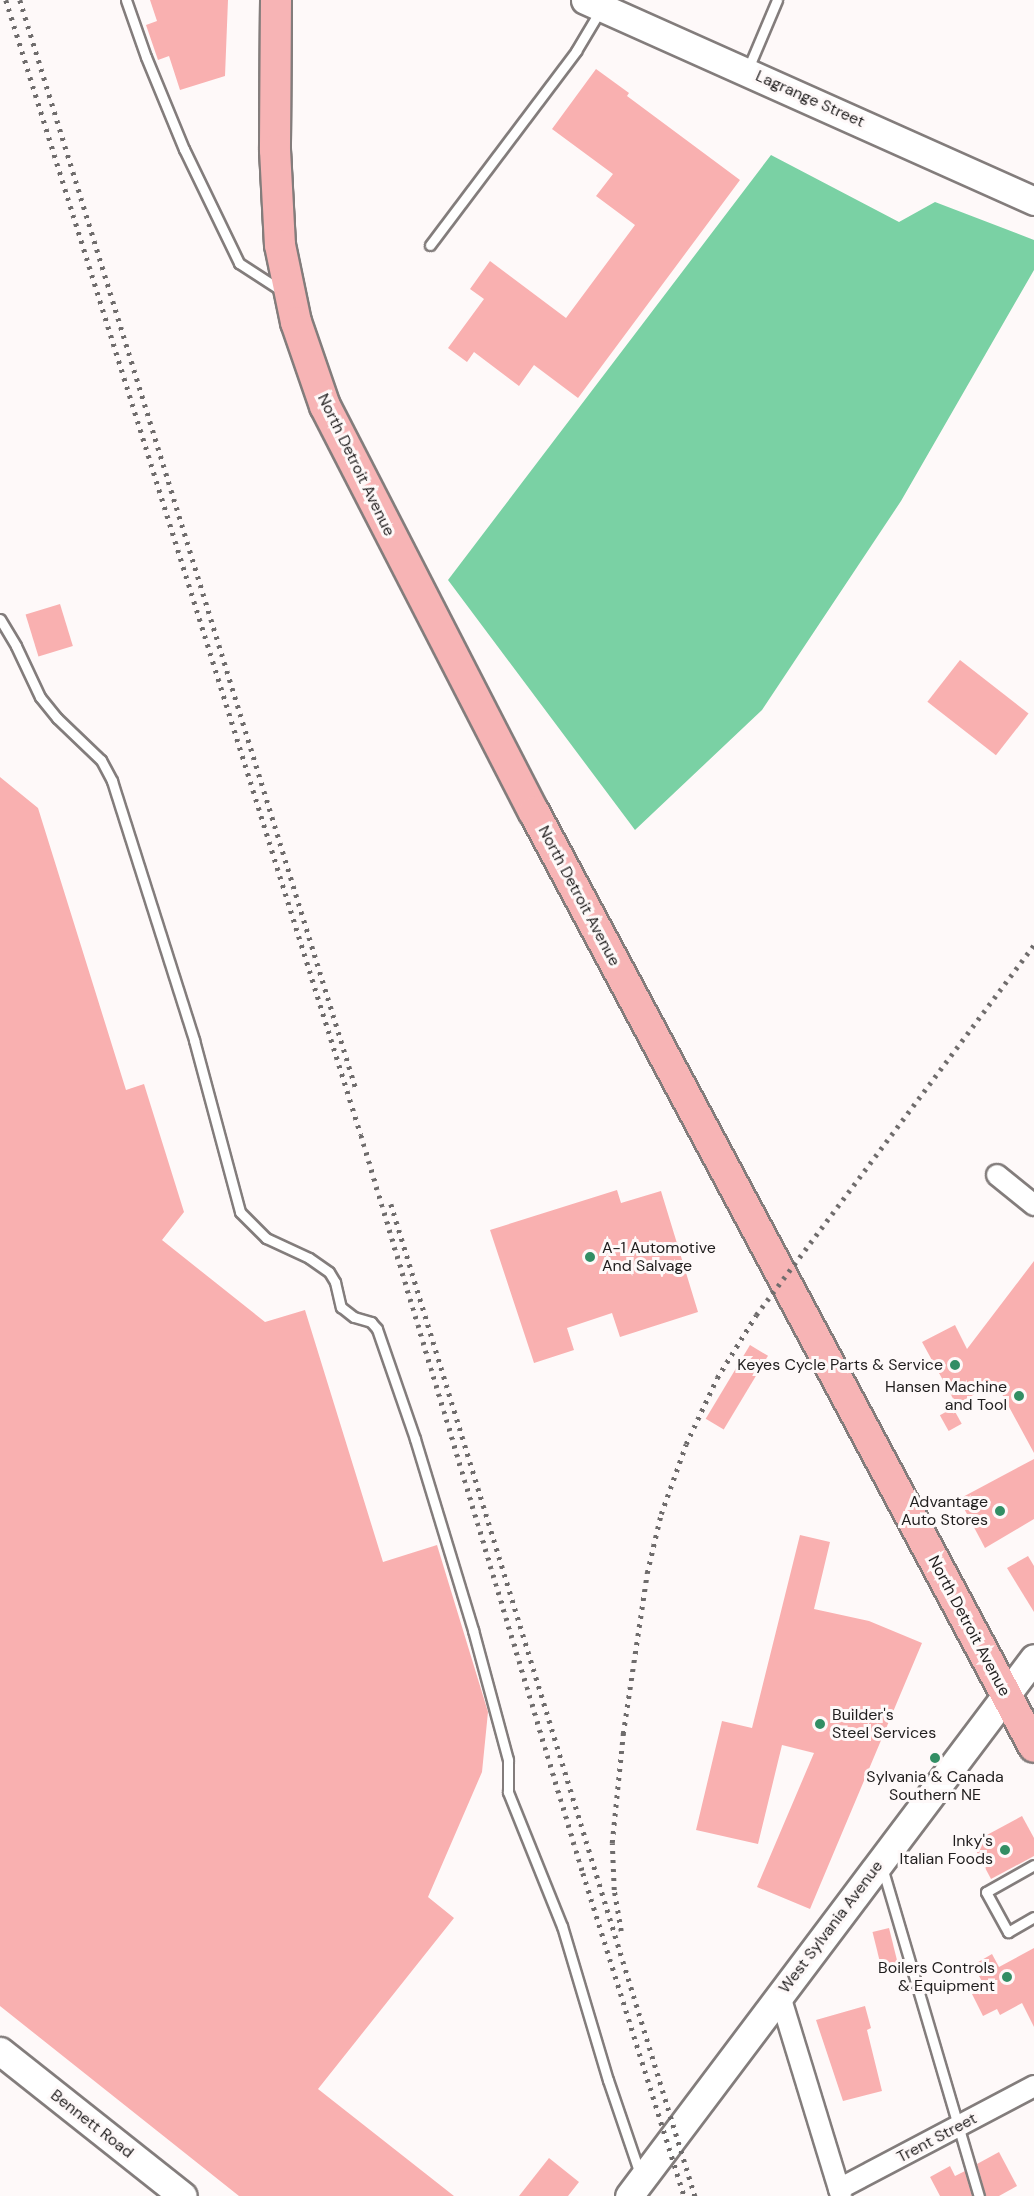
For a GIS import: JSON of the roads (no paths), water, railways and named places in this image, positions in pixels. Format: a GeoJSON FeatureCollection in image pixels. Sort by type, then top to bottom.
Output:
{"type":"FeatureCollection","features":[{"type":"Feature","properties":{"kind":"main road","name":"North Detroit Avenue"},"geometry":{"type":"LineString","coordinates":[[276,0],[277,213],[289,296],[313,374],[344,446],[540,822],[1034,1747]]}},
{"type":"Feature","properties":{"kind":"main road","name":"Lagrange Street"},"geometry":{"type":"LineString","coordinates":[[593,4],[1034,201]]}},
{"type":"Feature","properties":{"kind":"main road","name":"West Sylvania Avenue"},"geometry":{"type":"LineString","coordinates":[[635,2188],[1034,1658]]}},
{"type":"Feature","properties":{"kind":"main road","name":"Bennett Road"},"geometry":{"type":"LineString","coordinates":[[0,2051],[183,2196]]}},
{"type":"Feature","properties":{"kind":"street"},"geometry":{"type":"LineString","coordinates":[[997,1175],[1034,1205]]}},
{"type":"Feature","properties":{"kind":"street"},"geometry":{"type":"LineString","coordinates":[[780,1996],[840,2192]]}},
{"type":"Feature","properties":{"kind":"street","name":"Trent Street"},"geometry":{"type":"LineString","coordinates":[[840,2192],[1034,2086]]}},
{"type":"Feature","properties":{"kind":"lane"},"geometry":{"type":"LineString","coordinates":[[126,0],[146,57],[184,149],[239,263],[289,296]]}},
{"type":"Feature","properties":{"kind":"lane"},"geometry":{"type":"LineString","coordinates":[[747,71],[777,0]]}},
{"type":"Feature","properties":{"kind":"lane"},"geometry":{"type":"LineString","coordinates":[[430,245],[576,51],[593,4]]}},
{"type":"Feature","properties":{"kind":"lane"},"geometry":{"type":"LineString","coordinates":[[0,619],[16,646],[40,697],[57,718],[101,760],[112,781],[194,1040],[240,1212],[266,1238],[297,1251],[329,1272],[335,1282],[341,1307],[354,1317],[371,1323],[376,1329],[415,1438],[473,1630],[508,1760],[508,1792],[562,1926],[608,2080],[635,2188]]}},
{"type":"Feature","properties":{"kind":"lane"},"geometry":{"type":"LineString","coordinates":[[881,1862],[979,2196]]}},
{"type":"Feature","properties":{"kind":"lane"},"geometry":{"type":"LineString","coordinates":[[1034,1866],[986,1892],[1008,1932],[1034,1917]]}},
{"type":"Feature","properties":{"kind":"railway"},"geometry":{"type":"LineString","coordinates":[[6,0],[361,1135],[583,1873],[684,2196]]}},
{"type":"Feature","properties":{"kind":"railway"},"geometry":{"type":"LineString","coordinates":[[20,0],[356,1089]]}},
{"type":"Feature","properties":{"kind":"railway"},"geometry":{"type":"LineString","coordinates":[[621,1931],[614,1890],[612,1843],[623,1734],[647,1573],[661,1514],[686,1444],[717,1378],[756,1315],[1034,945]]}},
{"type":"Feature","properties":{"kind":"railway"},"geometry":{"type":"LineString","coordinates":[[391,1204],[695,2196]]}},
{"type":"Feature","properties":{"kind":"place","name":"A-1 Automotive And Salvage"},"geometry":{"type":"Point","coordinates":[590,1257]}},
{"type":"Feature","properties":{"kind":"place","name":"Keyes Cycle Parts & Service"},"geometry":{"type":"Point","coordinates":[955,1365]}},
{"type":"Feature","properties":{"kind":"place","name":"Hansen Machine and Tool"},"geometry":{"type":"Point","coordinates":[1019,1396]}},
{"type":"Feature","properties":{"kind":"place","name":"Advantage Auto Stores"},"geometry":{"type":"Point","coordinates":[1000,1511]}},
{"type":"Feature","properties":{"kind":"place","name":"Builder's Steel Services"},"geometry":{"type":"Point","coordinates":[820,1724]}},
{"type":"Feature","properties":{"kind":"place","name":"Sylvania & Canada Southern NE"},"geometry":{"type":"Point","coordinates":[935,1758]}},
{"type":"Feature","properties":{"kind":"place","name":"Inky's Italian Foods"},"geometry":{"type":"Point","coordinates":[1005,1850]}},
{"type":"Feature","properties":{"kind":"place","name":"Boilers Controls & Equipment"},"geometry":{"type":"Point","coordinates":[1007,1977]}}]}
